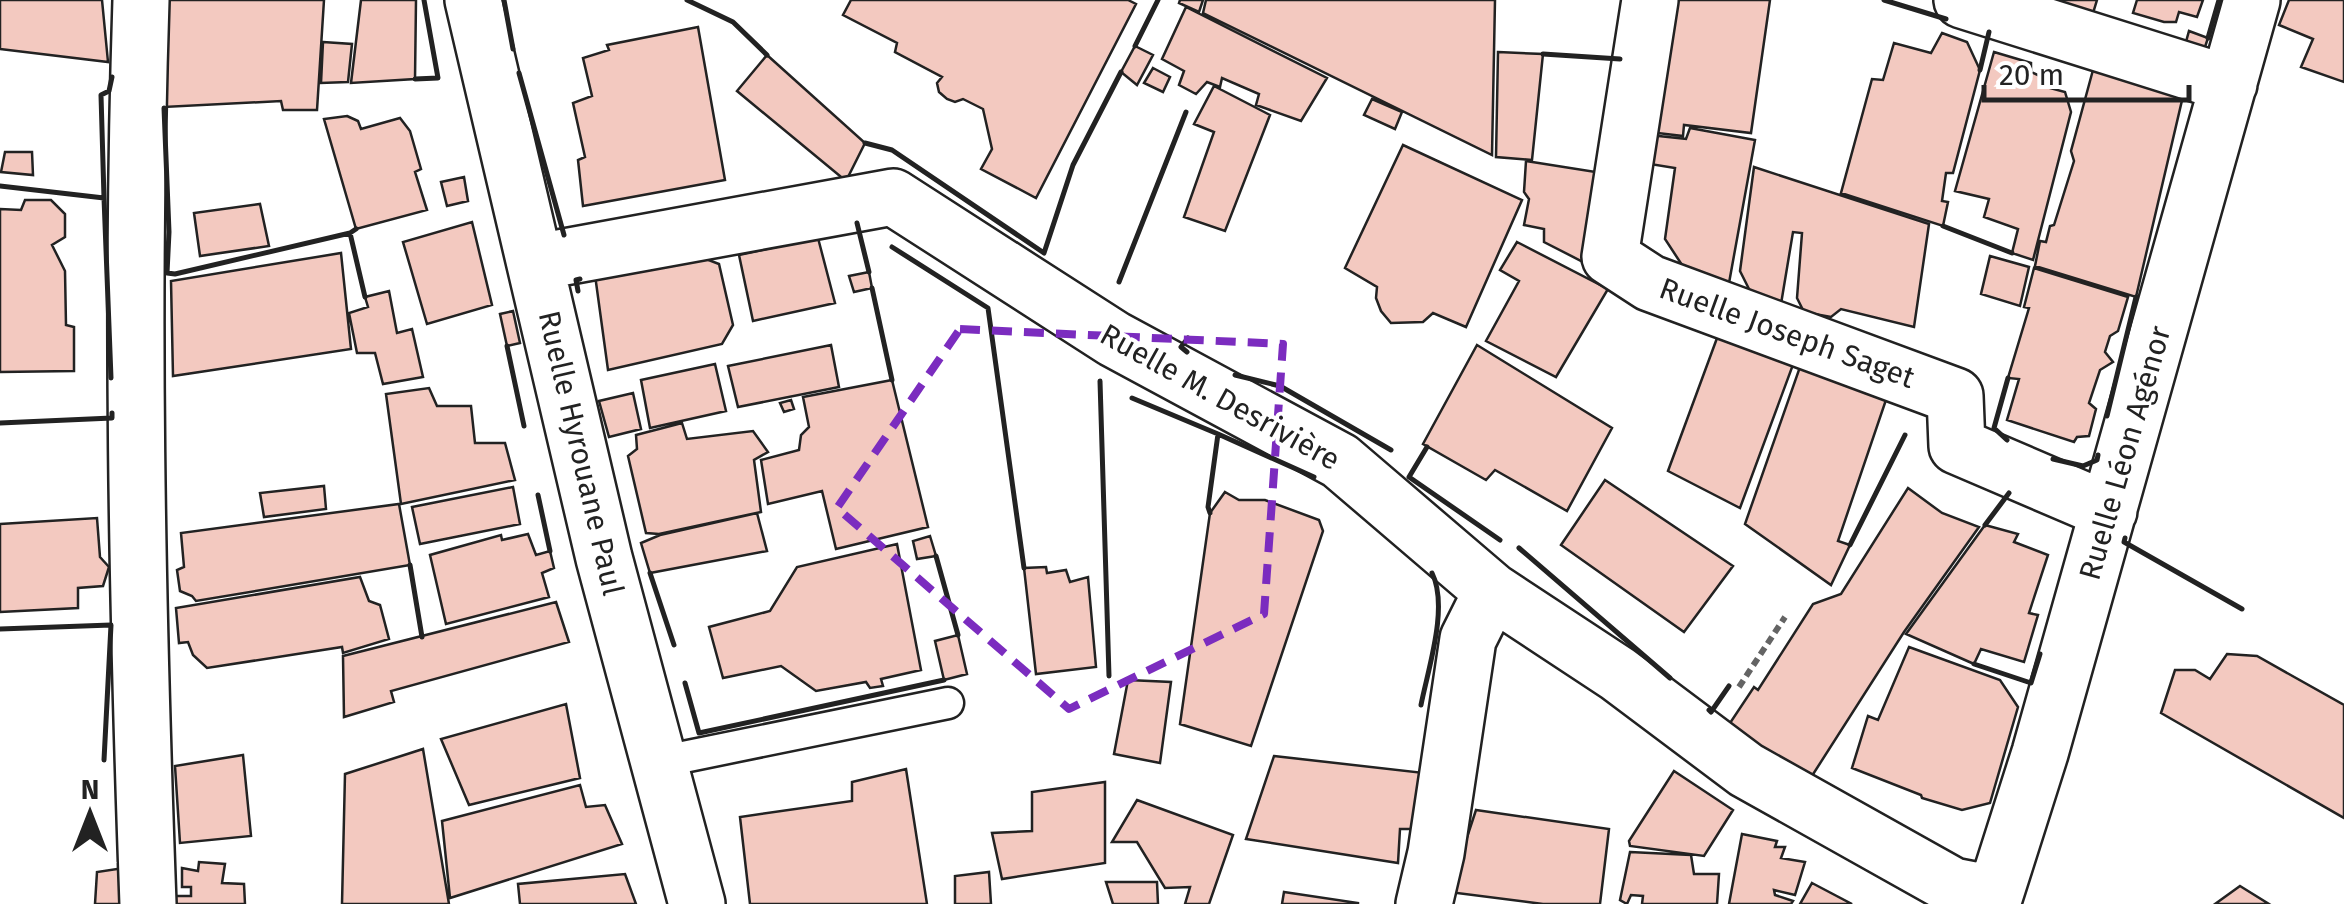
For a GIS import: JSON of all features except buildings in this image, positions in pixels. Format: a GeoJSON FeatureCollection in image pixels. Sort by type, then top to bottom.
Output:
{"type":"FeatureCollection","features":[{"type":"Feature","properties":{"kind":"street"},"geometry":{"type":"LineString","coordinates":[[141,0],[137,118],[137,597],[148,904]]}},
{"type":"Feature","properties":{"kind":"street","name":"Ruelle Hyrouane Paul"},"geometry":{"type":"LineString","coordinates":[[473,0],[604,558],[697,904]]}},
{"type":"Feature","properties":{"kind":"street","name":"Ruelle Joseph Saget"},"geometry":{"type":"LineString","coordinates":[[1650,0],[1610,257],[1650,283],[1955,396],[1957,446],[2108,511]]}},
{"type":"Feature","properties":{"kind":"street"},"geometry":{"type":"LineString","coordinates":[[1962,0],[2229,84]]}},
{"type":"Feature","properties":{"kind":"street","name":"Ruelle Léon Agénor"},"geometry":{"type":"LineString","coordinates":[[1993,899],[2040,753],[2252,0]]}},
{"type":"Feature","properties":{"kind":"street","name":"Ruelle M. Desrivière"},"geometry":{"type":"LineString","coordinates":[[536,262],[893,197],[1114,339],[1340,461],[1492,591],[1618,674],[1746,770],[1952,886],[1993,899]]}},
{"type":"Feature","properties":{"kind":"street"},"geometry":{"type":"LineString","coordinates":[[1424,904],[1436,853],[1468,639],[1492,591]]}},
{"type":"Feature","properties":{"kind":"lane"},"geometry":{"type":"LineString","coordinates":[[659,762],[948,703]]}},
{"type":"Feature","properties":{"kind":"path"},"geometry":{"type":"LineString","coordinates":[[1706,738],[1785,617]]}},
{"type":"Feature","properties":{"kind":"highlighted area"},"geometry":{"type":"Polygon","coordinates":[[[960,329],[1283,344],[1264,614],[1069,709],[837,508],[960,329]]]}},
{"type":"Feature","properties":{"kind":"wall"},"geometry":{"type":"LineString","coordinates":[[415,79],[438,78],[424,0]]}},
{"type":"Feature","properties":{"kind":"wall"},"geometry":{"type":"LineString","coordinates":[[504,0],[513,49]]}},
{"type":"Feature","properties":{"kind":"wall"},"geometry":{"type":"LineString","coordinates":[[687,0],[733,22],[767,55]]}},
{"type":"Feature","properties":{"kind":"wall"},"geometry":{"type":"LineString","coordinates":[[1135,46],[1158,0]]}},
{"type":"Feature","properties":{"kind":"wall"},"geometry":{"type":"LineString","coordinates":[[1884,0],[1946,19]]}},
{"type":"Feature","properties":{"kind":"wall"},"geometry":{"type":"LineString","coordinates":[[2208,38],[2219,0]]}},
{"type":"Feature","properties":{"kind":"wall"},"geometry":{"type":"LineString","coordinates":[[1980,70],[1989,32]]}},
{"type":"Feature","properties":{"kind":"wall"},"geometry":{"type":"LineString","coordinates":[[1543,54],[1620,59]]}},
{"type":"Feature","properties":{"kind":"wall"},"geometry":{"type":"LineString","coordinates":[[865,143],[892,150],[1044,253],[1073,165],[1121,72]]}},
{"type":"Feature","properties":{"kind":"wall"},"geometry":{"type":"LineString","coordinates":[[519,73],[564,235]]}},
{"type":"Feature","properties":{"kind":"wall"},"geometry":{"type":"LineString","coordinates":[[0,186],[104,198],[101,95],[109,91],[112,77]]}},
{"type":"Feature","properties":{"kind":"wall"},"geometry":{"type":"LineString","coordinates":[[164,108],[167,273],[356,229]]}},
{"type":"Feature","properties":{"kind":"wall"},"geometry":{"type":"LineString","coordinates":[[1119,282],[1186,112]]}},
{"type":"Feature","properties":{"kind":"wall"},"geometry":{"type":"LineString","coordinates":[[104,198],[111,378]]}},
{"type":"Feature","properties":{"kind":"wall"},"geometry":{"type":"LineString","coordinates":[[857,223],[869,272]]}},
{"type":"Feature","properties":{"kind":"wall"},"geometry":{"type":"LineString","coordinates":[[1943,226],[2012,253]]}},
{"type":"Feature","properties":{"kind":"wall"},"geometry":{"type":"LineString","coordinates":[[350,233],[365,297]]}},
{"type":"Feature","properties":{"kind":"wall"},"geometry":{"type":"LineString","coordinates":[[892,247],[988,308],[1024,568]]}},
{"type":"Feature","properties":{"kind":"wall"},"geometry":{"type":"LineString","coordinates":[[578,291],[576,280],[580,279]]}},
{"type":"Feature","properties":{"kind":"wall"},"geometry":{"type":"LineString","coordinates":[[872,288],[892,380]]}},
{"type":"Feature","properties":{"kind":"wall"},"geometry":{"type":"LineString","coordinates":[[2107,416],[2136,297]]}},
{"type":"Feature","properties":{"kind":"wall"},"geometry":{"type":"LineString","coordinates":[[1187,352],[1181,347],[1188,338]]}},
{"type":"Feature","properties":{"kind":"wall"},"geometry":{"type":"LineString","coordinates":[[507,346],[524,426]]}},
{"type":"Feature","properties":{"kind":"wall"},"geometry":{"type":"LineString","coordinates":[[1235,375],[1280,386],[1391,450]]}},
{"type":"Feature","properties":{"kind":"wall"},"geometry":{"type":"LineString","coordinates":[[2007,440],[1994,428],[2008,378]]}},
{"type":"Feature","properties":{"kind":"wall"},"geometry":{"type":"LineString","coordinates":[[1100,381],[1109,676]]}},
{"type":"Feature","properties":{"kind":"wall"},"geometry":{"type":"LineString","coordinates":[[1132,398],[1218,434],[1210,513]]}},
{"type":"Feature","properties":{"kind":"wall"},"geometry":{"type":"LineString","coordinates":[[0,423],[112,418],[112,413]]}},
{"type":"Feature","properties":{"kind":"wall"},"geometry":{"type":"LineString","coordinates":[[1218,434],[1314,477]]}},
{"type":"Feature","properties":{"kind":"wall"},"geometry":{"type":"LineString","coordinates":[[1850,545],[1905,435]]}},
{"type":"Feature","properties":{"kind":"wall"},"geometry":{"type":"LineString","coordinates":[[1427,447],[1409,477],[1500,540]]}},
{"type":"Feature","properties":{"kind":"wall"},"geometry":{"type":"LineString","coordinates":[[2053,459],[2083,466],[2097,460],[2098,455]]}},
{"type":"Feature","properties":{"kind":"wall"},"geometry":{"type":"LineString","coordinates":[[1985,525],[2009,493]]}},
{"type":"Feature","properties":{"kind":"wall"},"geometry":{"type":"LineString","coordinates":[[538,495],[550,551]]}},
{"type":"Feature","properties":{"kind":"wall"},"geometry":{"type":"LineString","coordinates":[[2125,538],[2124,542],[2242,609]]}},
{"type":"Feature","properties":{"kind":"wall"},"geometry":{"type":"LineString","coordinates":[[1519,548],[1670,678]]}},
{"type":"Feature","properties":{"kind":"wall"},"geometry":{"type":"LineString","coordinates":[[936,556],[958,635]]}},
{"type":"Feature","properties":{"kind":"wall"},"geometry":{"type":"LineString","coordinates":[[410,565],[422,637]]}},
{"type":"Feature","properties":{"kind":"wall"},"geometry":{"type":"LineString","coordinates":[[650,573],[674,645]]}},
{"type":"Feature","properties":{"kind":"wall"},"geometry":{"type":"LineString","coordinates":[[1421,705],[1438,620],[1437,587],[1432,573]]}},
{"type":"Feature","properties":{"kind":"wall"},"geometry":{"type":"LineString","coordinates":[[0,629],[111,625],[104,760]]}},
{"type":"Feature","properties":{"kind":"wall"},"geometry":{"type":"LineString","coordinates":[[1974,664],[2031,683],[2040,654]]}},
{"type":"Feature","properties":{"kind":"wall"},"geometry":{"type":"LineString","coordinates":[[685,683],[699,733],[944,680]]}},
{"type":"Feature","properties":{"kind":"wall"},"geometry":{"type":"LineString","coordinates":[[1709,710],[1729,686]]}}]}
